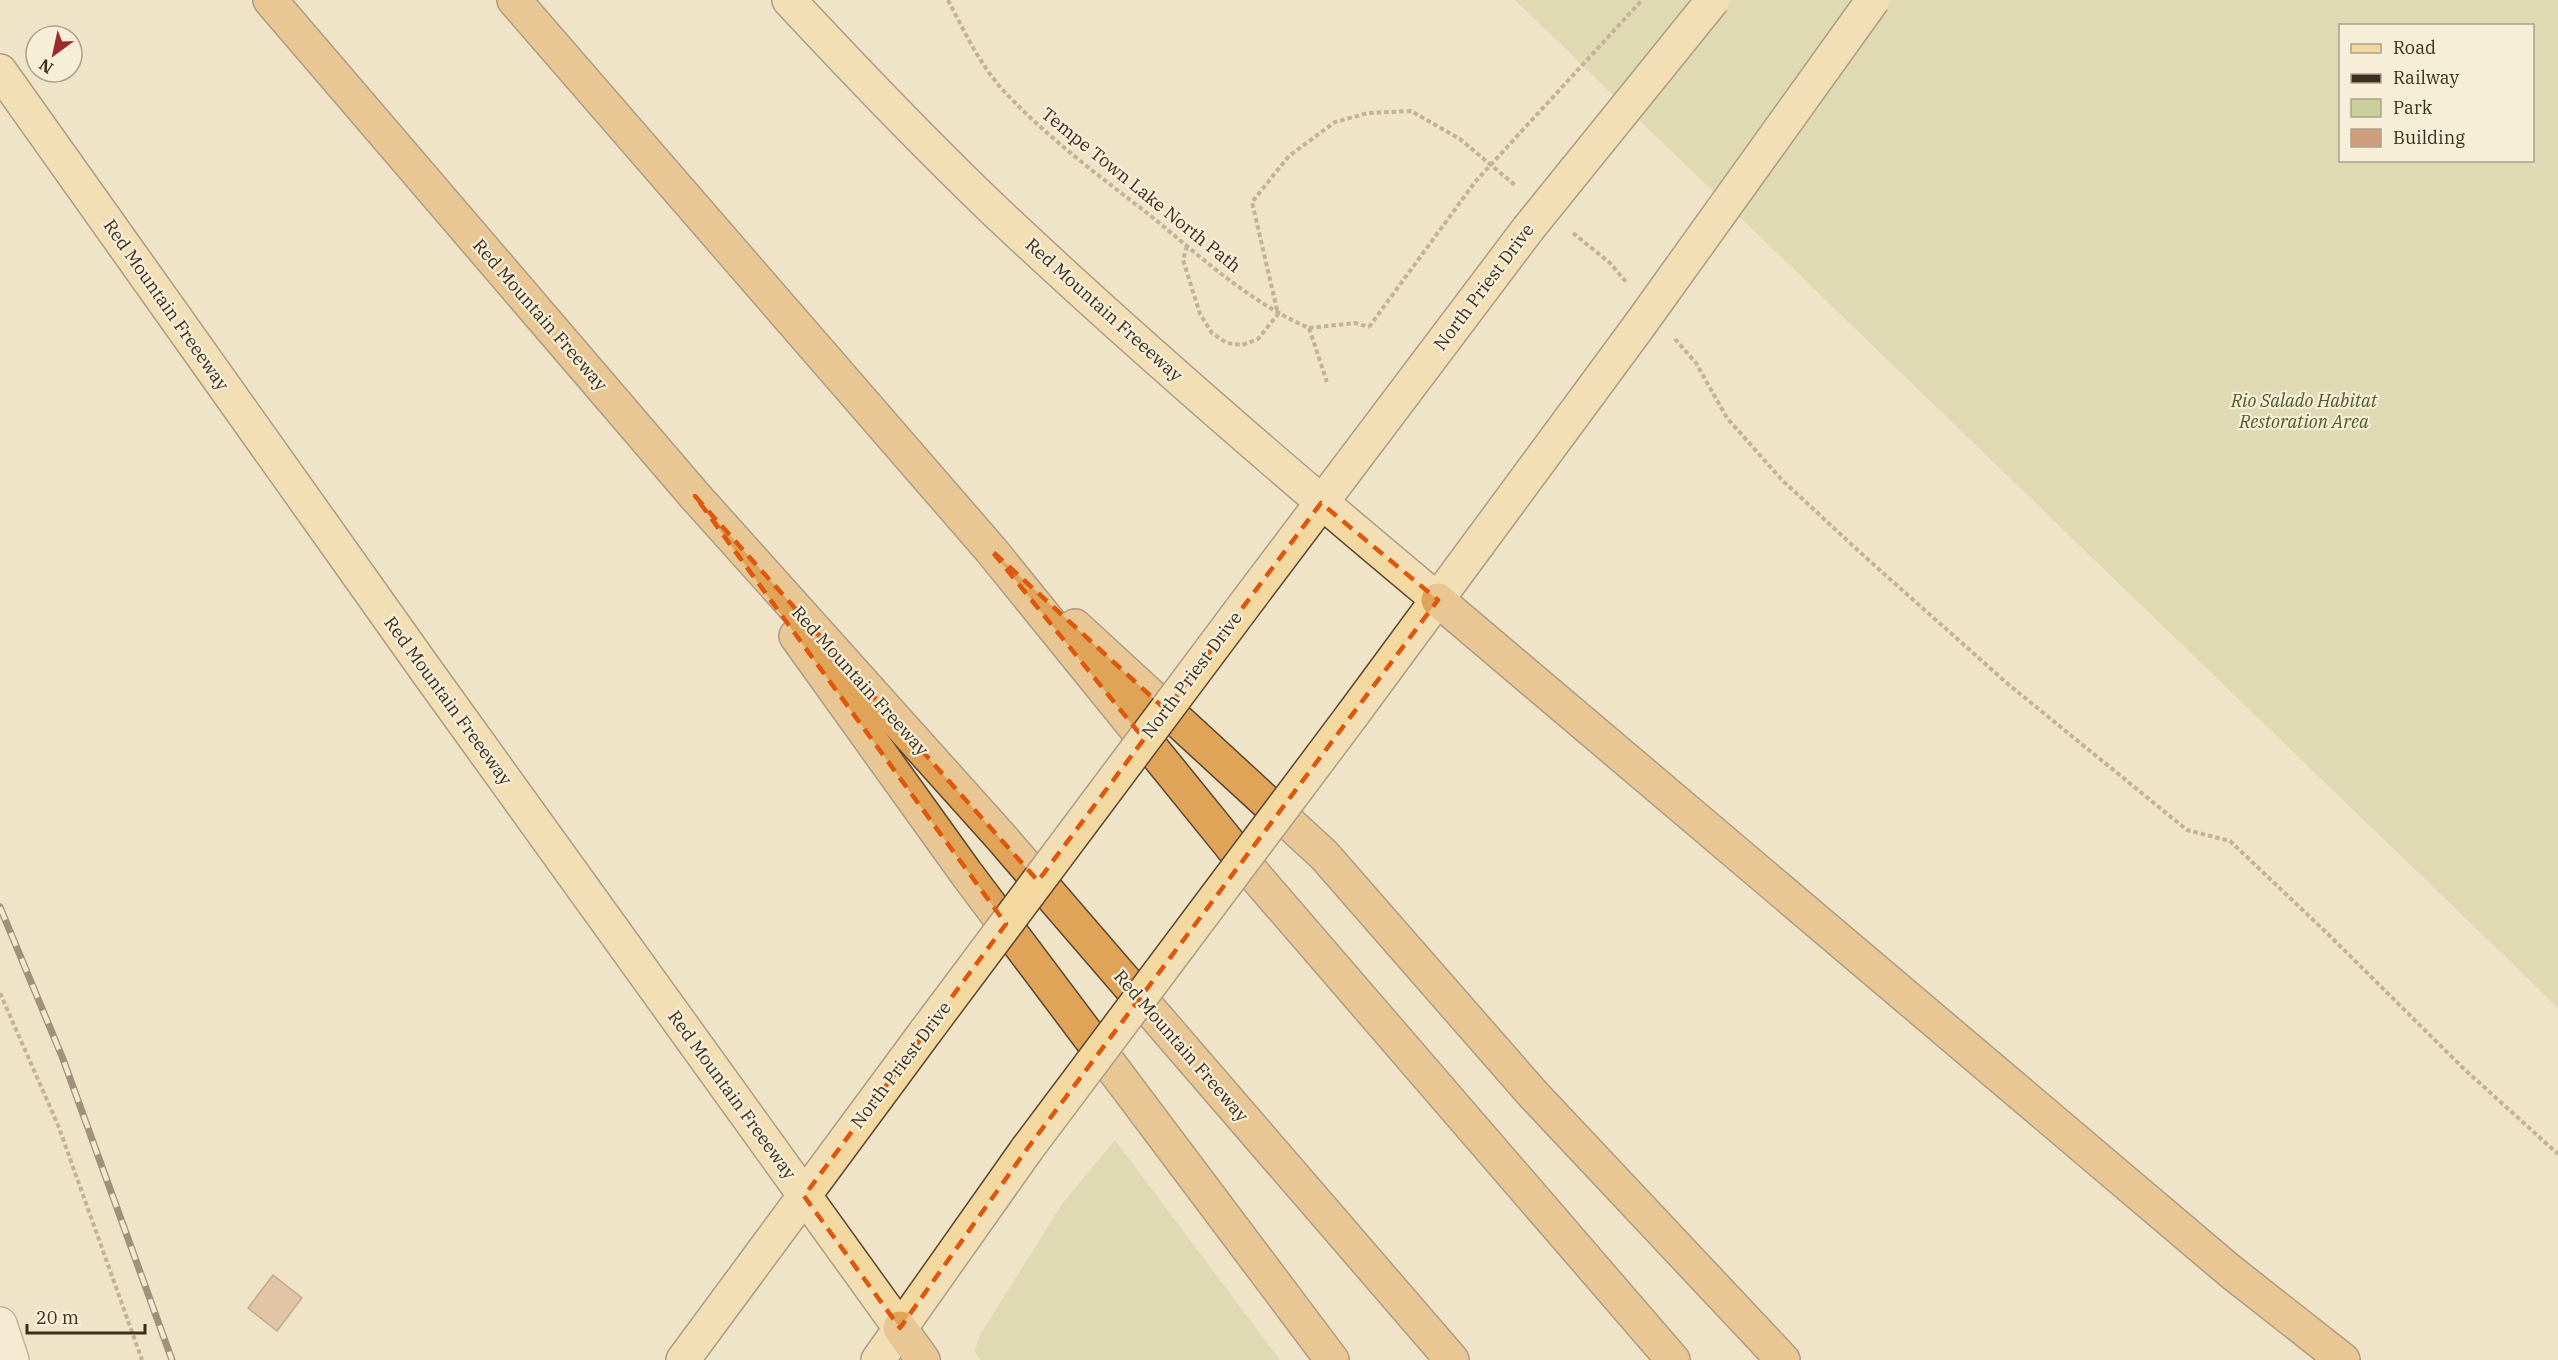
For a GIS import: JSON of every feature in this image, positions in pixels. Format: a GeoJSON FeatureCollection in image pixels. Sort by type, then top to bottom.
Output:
{"type":"FeatureCollection","features":[{"type":"Feature","properties":{"kind":"highway","name":"Red Mountain Freeway"},"geometry":{"type":"LineString","coordinates":[[270,0],[694,496],[1000,836],[1452,1360]]}},
{"type":"Feature","properties":{"kind":"highway"},"geometry":{"type":"LineString","coordinates":[[514,0],[991,550],[1257,878],[1673,1360]]}},
{"type":"Feature","properties":{"kind":"highway"},"geometry":{"type":"LineString","coordinates":[[694,496],[966,873],[1332,1360]]}},
{"type":"Feature","properties":{"kind":"highway"},"geometry":{"type":"LineString","coordinates":[[991,550],[1324,855],[1540,1101],[1784,1360]]}},
{"type":"Feature","properties":{"kind":"highway"},"geometry":{"type":"LineString","coordinates":[[1438,600],[2230,1272],[2343,1360]]}},
{"type":"Feature","properties":{"kind":"highway"},"geometry":{"type":"LineString","coordinates":[[2230,1272],[2324,1360]]}},
{"type":"Feature","properties":{"kind":"highway"},"geometry":{"type":"LineString","coordinates":[[900,1328],[923,1360]]}},
{"type":"Feature","properties":{"kind":"main road","name":"Red Mountain Freeeway"},"geometry":{"type":"LineString","coordinates":[[789,0],[994,210],[1104,311],[1321,503],[1438,600]]}},
{"type":"Feature","properties":{"kind":"main road","name":"North Priest Drive"},"geometry":{"type":"LineString","coordinates":[[683,1360],[926,1031],[1528,229],[1713,0]]}},
{"type":"Feature","properties":{"kind":"main road"},"geometry":{"type":"LineString","coordinates":[[878,1360],[1028,1149],[1438,600],[1639,326],[1873,0]]}},
{"type":"Feature","properties":{"kind":"main road","name":"Red Mountain Freeeway"},"geometry":{"type":"LineString","coordinates":[[0,71],[900,1328]]}},
{"type":"Feature","properties":{"kind":"lane"},"geometry":{"type":"LineString","coordinates":[[0,1324],[12,1360]]}},
{"type":"Feature","properties":{"kind":"path","name":"Tempe Town Lake North Path"},"geometry":{"type":"LineString","coordinates":[[948,0],[976,53],[1001,88],[1046,132],[1239,288],[1278,314],[1309,328]]}},
{"type":"Feature","properties":{"kind":"path"},"geometry":{"type":"LineString","coordinates":[[1327,382],[1309,328],[1354,323],[1370,327],[1475,182],[1642,0]]}},
{"type":"Feature","properties":{"kind":"path"},"geometry":{"type":"LineString","coordinates":[[1187,246],[1184,260],[1200,314],[1212,333],[1227,343],[1242,345],[1258,339],[1278,314]]}},
{"type":"Feature","properties":{"kind":"path"},"geometry":{"type":"LineString","coordinates":[[1864,556],[2008,684],[2187,830],[2230,841],[2463,1068],[2558,1154]]}},
{"type":"Feature","properties":{"kind":"path"},"geometry":{"type":"LineString","coordinates":[[0,993],[58,1125],[142,1360]]}},
{"type":"Feature","properties":{"kind":"highlighted area"},"geometry":{"type":"Polygon","coordinates":[[[695,496],[1038,881],[1144,739],[991,550],[1166,710],[1321,503],[1438,600],[1027,1149],[900,1328],[804,1196],[1006,924],[695,496]]]}},
{"type":"Feature","properties":{"kind":"green space","name":"Rio Salado Habitat Restoration Area"},"geometry":{"type":"Polygon","coordinates":[[[1515,0],[2558,0],[2558,1008],[1515,0]]]}},
{"type":"Feature","properties":{"kind":"green space"},"geometry":{"type":"Polygon","coordinates":[[[1115,1140],[1280,1360],[980,1360],[975,1352],[978,1338],[1062,1204],[1115,1140]]]}},
{"type":"Feature","properties":{"kind":"building"},"geometry":{"type":"Polygon","coordinates":[[[273,1275],[302,1298],[277,1331],[248,1308],[273,1275]]]}},
{"type":"Feature","properties":{"kind":"railway"},"geometry":{"type":"LineString","coordinates":[[0,907],[63,1059],[172,1360]]}}]}
